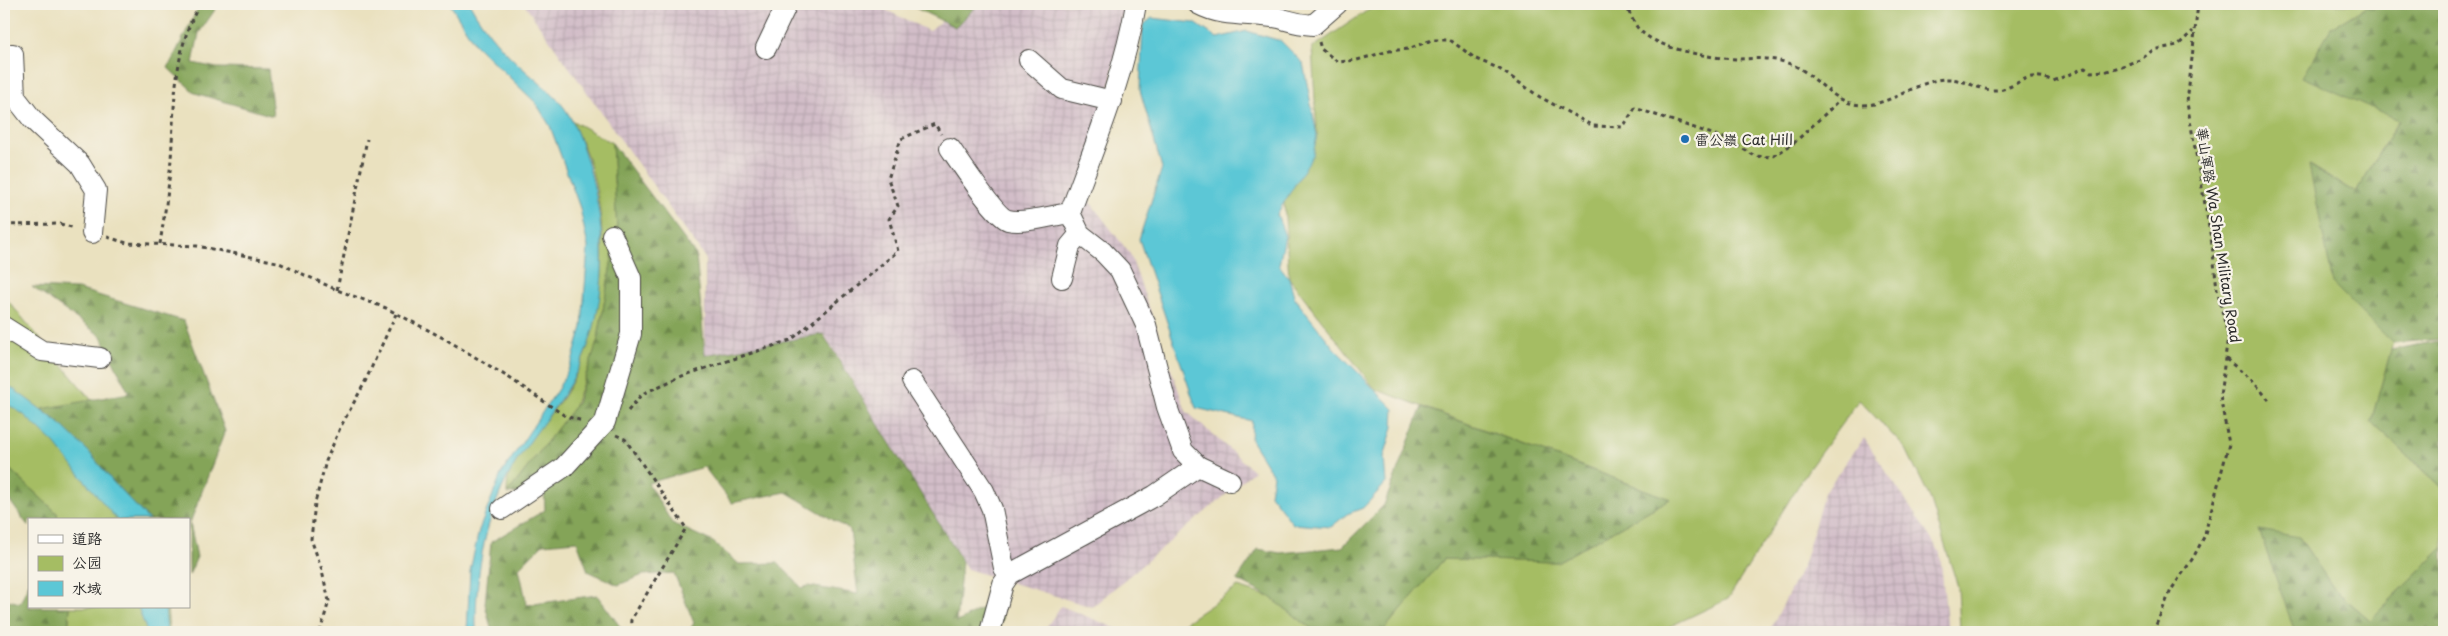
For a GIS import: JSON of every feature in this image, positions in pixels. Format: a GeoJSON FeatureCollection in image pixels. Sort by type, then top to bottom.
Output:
{"type":"FeatureCollection","features":[{"type":"Feature","properties":{"kind":"street"},"geometry":{"type":"LineString","coordinates":[[766,48],[787,4]]}},
{"type":"Feature","properties":{"kind":"street"},"geometry":{"type":"LineString","coordinates":[[1136,4],[1132,27],[1112,101],[1070,212],[1080,234],[1103,252],[1120,270],[1146,325],[1166,407],[1183,451],[1198,466],[1230,482]]}},
{"type":"Feature","properties":{"kind":"street"},"geometry":{"type":"LineString","coordinates":[[1198,4],[1212,11],[1239,16],[1279,18],[1295,24],[1313,25],[1336,4]]}},
{"type":"Feature","properties":{"kind":"street"},"geometry":{"type":"LineString","coordinates":[[4,54],[13,54],[15,96],[33,120],[80,164],[96,190],[92,233]]}},
{"type":"Feature","properties":{"kind":"street"},"geometry":{"type":"LineString","coordinates":[[1029,60],[1062,89],[1112,101]]}},
{"type":"Feature","properties":{"kind":"street"},"geometry":{"type":"LineString","coordinates":[[950,148],[995,210],[1006,220],[1016,222],[1070,212]]}},
{"type":"Feature","properties":{"kind":"street"},"geometry":{"type":"LineString","coordinates":[[1062,278],[1070,246],[1080,234]]}},
{"type":"Feature","properties":{"kind":"street"},"geometry":{"type":"LineString","coordinates":[[502,509],[564,467],[605,422],[631,334],[631,278],[612,235]]}},
{"type":"Feature","properties":{"kind":"street"},"geometry":{"type":"LineString","coordinates":[[4,327],[42,351],[100,358]]}},
{"type":"Feature","properties":{"kind":"street"},"geometry":{"type":"LineString","coordinates":[[912,381],[984,491],[992,509],[1004,568],[1010,574]]}},
{"type":"Feature","properties":{"kind":"street"},"geometry":{"type":"LineString","coordinates":[[990,632],[1003,584],[1010,574],[1154,496],[1198,466]]}},
{"type":"Feature","properties":{"kind":"path"},"geometry":{"type":"LineString","coordinates":[[160,244],[169,180],[179,61],[189,22],[200,4]]}},
{"type":"Feature","properties":{"kind":"path"},"geometry":{"type":"LineString","coordinates":[[1625,4],[1638,29],[1661,43],[1696,56],[1739,59],[1760,57],[1795,66],[1845,103],[1864,105],[1885,101],[1932,81],[1946,79],[1963,80],[1980,88],[1998,90],[2025,78],[2042,76],[2053,81],[2085,68],[2091,72],[2107,71],[2140,60],[2153,50],[2178,45],[2193,31]]}},
{"type":"Feature","properties":{"kind":"path","name":"華山軍路 Wa Shan Military Road"},"geometry":{"type":"LineString","coordinates":[[2153,632],[2171,590],[2204,537],[2228,450],[2229,434],[2220,396],[2228,336],[2217,289],[2212,244],[2188,109],[2193,31],[2198,4]]}},
{"type":"Feature","properties":{"kind":"path"},"geometry":{"type":"LineString","coordinates":[[1313,25],[1321,49],[1338,62],[1357,60],[1389,51],[1408,49],[1432,40],[1450,40],[1476,59],[1498,68],[1540,98],[1594,126],[1623,127],[1635,108],[1724,138],[1756,156],[1772,157],[1794,143],[1841,100]]}},
{"type":"Feature","properties":{"kind":"path"},"geometry":{"type":"LineString","coordinates":[[623,417],[642,394],[682,376],[791,340],[898,251],[889,219],[898,206],[888,178],[901,139],[935,124],[950,148]]}},
{"type":"Feature","properties":{"kind":"path"},"geometry":{"type":"LineString","coordinates":[[337,290],[367,139]]}},
{"type":"Feature","properties":{"kind":"path"},"geometry":{"type":"LineString","coordinates":[[4,225],[60,224],[127,243],[197,246],[276,262],[396,314],[447,340],[511,379],[565,416],[601,428],[624,439],[686,528],[631,620],[630,632]]}},
{"type":"Feature","properties":{"kind":"path"},"geometry":{"type":"LineString","coordinates":[[320,632],[329,601],[321,566],[311,538],[315,503],[326,461],[340,428],[364,384],[396,314]]}},
{"type":"Feature","properties":{"kind":"path"},"geometry":{"type":"LineString","coordinates":[[2226,359],[2252,380],[2269,400]]}},
{"type":"Feature","properties":{"kind":"shaded area"},"geometry":{"type":"Polygon","coordinates":[[[524,4],[874,4],[929,31],[961,4],[1124,4],[1090,202],[1130,254],[1186,411],[1254,471],[1092,607],[967,569],[824,334],[705,355],[705,258],[524,4]]]}},
{"type":"Feature","properties":{"kind":"shaded area"},"geometry":{"type":"Polygon","coordinates":[[[1864,438],[1940,552],[1948,632],[1769,632],[1804,563],[1824,493],[1864,438]]]}},
{"type":"Feature","properties":{"kind":"shaded area"},"geometry":{"type":"Polygon","coordinates":[[[1061,606],[1125,632],[1043,632],[1061,606]]]}},
{"type":"Feature","properties":{"kind":"green space"},"geometry":{"type":"Polygon","coordinates":[[[200,4],[219,4],[199,33],[193,63],[217,68],[268,69],[273,116],[195,93],[168,68],[200,4]]]}},
{"type":"Feature","properties":{"kind":"green space"},"geometry":{"type":"Polygon","coordinates":[[[907,4],[979,4],[955,27],[907,4]]]}},
{"type":"Feature","properties":{"kind":"green space"},"geometry":{"type":"Polygon","coordinates":[[[1377,4],[2371,4],[2331,28],[2399,119],[2356,193],[2310,165],[2346,288],[2393,343],[2371,422],[2444,489],[2444,547],[2370,620],[2334,589],[2299,537],[2300,632],[1960,632],[1958,587],[1930,498],[1906,449],[1859,400],[1808,470],[1728,599],[1658,632],[1382,632],[1444,559],[1557,562],[1670,499],[1375,389],[1289,278],[1284,202],[1317,135],[1312,48],[1377,4]]]}},
{"type":"Feature","properties":{"kind":"green space"},"geometry":{"type":"Polygon","coordinates":[[[2371,4],[2444,4],[2444,339],[2393,343],[2333,284],[2309,165],[2356,193],[2399,120],[2302,77],[2331,28],[2371,4]]]}},
{"type":"Feature","properties":{"kind":"green space"},"geometry":{"type":"Polygon","coordinates":[[[571,120],[612,143],[617,230],[597,344],[574,407],[507,494],[508,479],[516,461],[561,400],[576,374],[588,345],[596,314],[601,283],[603,251],[601,219],[596,188],[588,158],[571,120]]]}},
{"type":"Feature","properties":{"kind":"green space"},"geometry":{"type":"Polygon","coordinates":[[[612,143],[696,255],[705,355],[823,334],[962,561],[956,623],[986,606],[1003,617],[998,632],[688,632],[694,623],[674,573],[643,575],[618,585],[588,571],[577,541],[543,544],[519,568],[527,605],[597,595],[624,632],[492,632],[485,604],[491,542],[545,510],[544,492],[507,494],[577,403],[598,339],[617,230],[612,143]],[[704,467],[648,483],[672,523],[713,542],[739,564],[778,563],[802,588],[808,586],[858,594],[850,530],[786,492],[732,503],[704,467]]]}},
{"type":"Feature","properties":{"kind":"green space"},"geometry":{"type":"Polygon","coordinates":[[[32,287],[78,289],[184,321],[225,431],[190,523],[190,518],[147,518],[113,482],[89,452],[42,409],[129,393],[101,336],[32,287]]]}},
{"type":"Feature","properties":{"kind":"green space"},"geometry":{"type":"Polygon","coordinates":[[[4,296],[105,416],[151,518],[58,518],[57,513],[4,464],[4,296]]]}},
{"type":"Feature","properties":{"kind":"green space"},"geometry":{"type":"Polygon","coordinates":[[[2444,340],[2444,489],[2371,422],[2391,350],[2444,340]]]}},
{"type":"Feature","properties":{"kind":"green space"},"geometry":{"type":"Polygon","coordinates":[[[1422,407],[1670,499],[1557,562],[1444,559],[1382,632],[1343,632],[1312,629],[1270,597],[1237,580],[1258,549],[1280,553],[1342,547],[1384,505],[1422,407]]]}},
{"type":"Feature","properties":{"kind":"green space"},"geometry":{"type":"Polygon","coordinates":[[[5,465],[57,513],[58,518],[28,518],[28,526],[4,493],[5,465]]]}},
{"type":"Feature","properties":{"kind":"green space"},"geometry":{"type":"Polygon","coordinates":[[[190,523],[197,557],[190,573],[190,523]]]}},
{"type":"Feature","properties":{"kind":"green space"},"geometry":{"type":"Polygon","coordinates":[[[2259,530],[2299,537],[2334,589],[2370,620],[2444,547],[2444,632],[2295,632],[2259,530]]]}},
{"type":"Feature","properties":{"kind":"green space"},"geometry":{"type":"Polygon","coordinates":[[[28,585],[28,608],[70,608],[68,632],[4,632],[4,599],[20,603],[28,585]]]}},
{"type":"Feature","properties":{"kind":"green space"},"geometry":{"type":"Polygon","coordinates":[[[1238,587],[1270,597],[1312,629],[1343,632],[1171,632],[1238,587]]]}},
{"type":"Feature","properties":{"kind":"green space"},"geometry":{"type":"Polygon","coordinates":[[[70,608],[167,608],[169,632],[68,632],[70,608]]]}},
{"type":"Feature","properties":{"kind":"water"},"geometry":{"type":"Polygon","coordinates":[[[450,4],[470,4],[482,23],[503,49],[553,95],[569,115],[584,152],[593,182],[599,214],[602,247],[602,279],[597,311],[589,342],[577,371],[571,383],[518,459],[497,499],[484,542],[480,565],[476,632],[467,632],[470,571],[479,530],[501,474],[558,389],[572,362],[582,327],[588,247],[580,208],[550,126],[536,103],[475,44],[450,4]]]}},
{"type":"Feature","properties":{"kind":"water"},"geometry":{"type":"Polygon","coordinates":[[[1152,18],[1195,23],[1217,38],[1247,31],[1281,41],[1303,63],[1317,135],[1313,155],[1277,214],[1285,236],[1279,265],[1289,278],[1295,299],[1334,348],[1394,409],[1393,427],[1384,457],[1386,483],[1363,508],[1347,514],[1331,527],[1293,524],[1270,494],[1273,475],[1251,440],[1252,421],[1196,408],[1139,239],[1162,168],[1140,90],[1143,25],[1152,18]]]}},
{"type":"Feature","properties":{"kind":"water"},"geometry":{"type":"Polygon","coordinates":[[[4,382],[58,422],[89,452],[113,482],[147,518],[115,518],[54,443],[23,414],[4,402],[4,382]]]}},
{"type":"Feature","properties":{"kind":"water"},"geometry":{"type":"Polygon","coordinates":[[[138,608],[165,608],[167,632],[147,632],[138,608]]]}},
{"type":"Feature","properties":{"kind":"place","name":"雷公嶺 Cat Hill"},"geometry":{"type":"Point","coordinates":[1685,139]}}]}
